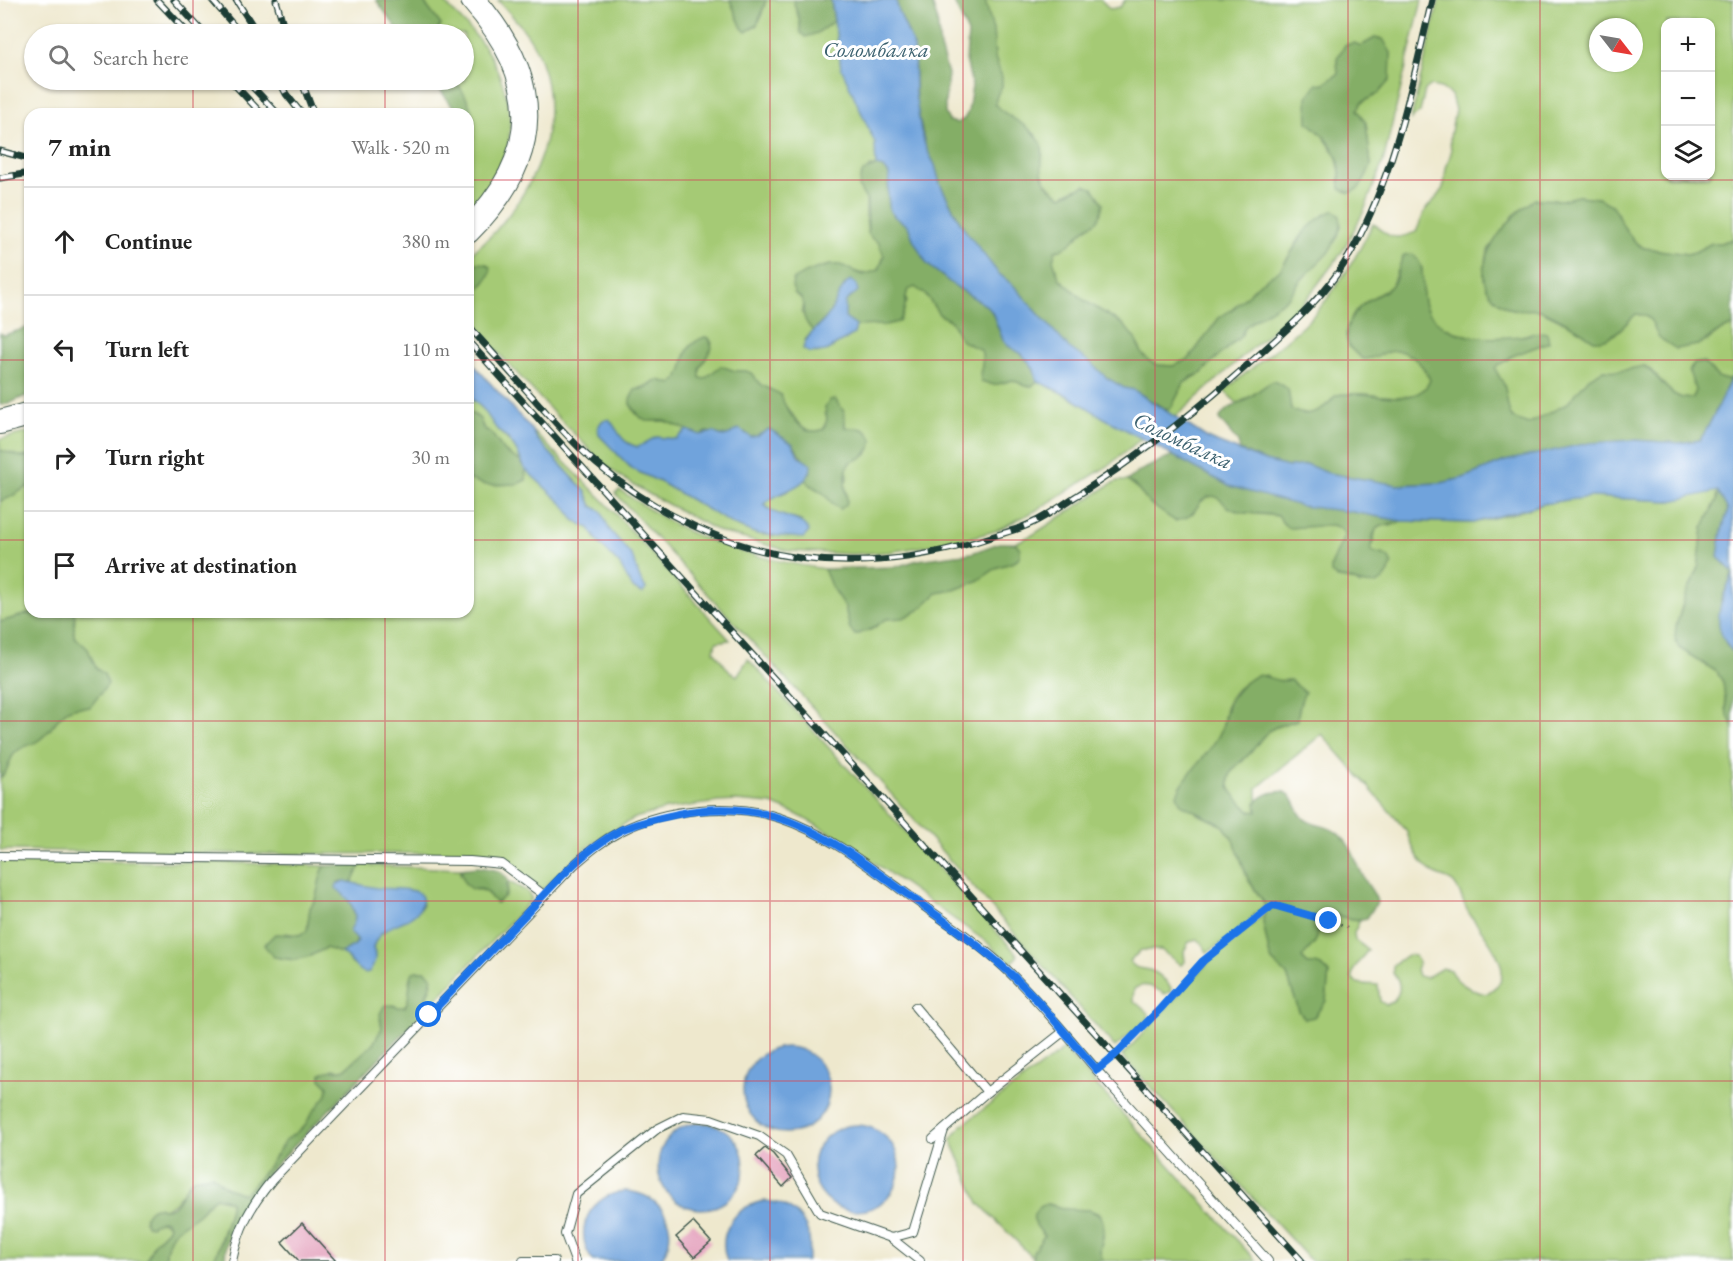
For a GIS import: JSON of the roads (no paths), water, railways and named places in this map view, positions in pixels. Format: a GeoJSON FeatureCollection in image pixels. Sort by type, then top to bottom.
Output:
{"type":"FeatureCollection","features":[{"type":"Feature","properties":{"kind":"main road"},"geometry":{"type":"LineString","coordinates":[[473,0],[502,38],[519,70],[526,110],[525,130],[515,165],[492,205],[474,224]]}},
{"type":"Feature","properties":{"kind":"main road"},"geometry":{"type":"LineString","coordinates":[[0,422],[24,416]]}},
{"type":"Feature","properties":{"kind":"lane"},"geometry":{"type":"LineString","coordinates":[[232,1261],[236,1238],[252,1205],[272,1180],[544,896],[594,847],[622,830],[654,819],[689,811],[719,808],[747,810],[779,817],[811,830],[842,847],[981,948],[1019,981],[1268,1261]]}},
{"type":"Feature","properties":{"kind":"lane"},"geometry":{"type":"LineString","coordinates":[[0,856],[470,861],[502,864],[544,896]]}},
{"type":"Feature","properties":{"kind":"lane"},"geometry":{"type":"LineString","coordinates":[[915,1007],[987,1092]]}},
{"type":"Feature","properties":{"kind":"lane"},"geometry":{"type":"LineString","coordinates":[[933,1139],[987,1092],[1064,1032]]}},
{"type":"Feature","properties":{"kind":"lane"},"geometry":{"type":"LineString","coordinates":[[575,1261],[565,1234],[576,1194],[657,1129],[683,1116],[711,1119],[759,1136],[786,1155],[820,1213],[891,1238],[920,1261]]}},
{"type":"Feature","properties":{"kind":"lane"},"geometry":{"type":"LineString","coordinates":[[891,1238],[913,1232],[944,1130]]}},
{"type":"Feature","properties":{"kind":"lane"},"geometry":{"type":"LineString","coordinates":[[523,1261],[554,1261]]}},
{"type":"Feature","properties":{"kind":"water","name":"Соломбалка"},"geometry":{"type":"Polygon","coordinates":[[[831,0],[896,0],[914,47],[915,93],[921,131],[940,184],[962,226],[998,273],[1015,287],[1068,347],[1107,378],[1124,388],[1134,390],[1209,439],[1265,461],[1288,467],[1308,465],[1328,473],[1398,485],[1441,483],[1463,478],[1505,461],[1589,443],[1634,440],[1679,443],[1700,440],[1733,376],[1733,572],[1718,557],[1728,510],[1718,491],[1671,501],[1592,497],[1567,500],[1543,504],[1473,523],[1401,521],[1301,506],[1229,486],[1104,418],[1069,396],[1037,381],[1034,369],[1022,354],[1008,346],[1003,340],[992,312],[987,306],[952,284],[927,264],[908,226],[890,211],[889,174],[884,168],[876,166],[875,143],[841,67],[831,0]]]}},
{"type":"Feature","properties":{"kind":"water"},"geometry":{"type":"Polygon","coordinates":[[[850,280],[856,284],[858,291],[845,302],[845,318],[856,326],[854,334],[826,351],[810,353],[803,349],[807,338],[826,319],[841,291],[850,280]]]}},
{"type":"Feature","properties":{"kind":"water"},"geometry":{"type":"Polygon","coordinates":[[[474,365],[586,492],[592,506],[601,511],[609,529],[632,556],[646,589],[643,593],[632,587],[620,565],[600,544],[589,528],[574,520],[566,507],[525,469],[510,441],[496,428],[474,401],[474,365]]]}},
{"type":"Feature","properties":{"kind":"water"},"geometry":{"type":"Polygon","coordinates":[[[609,419],[627,443],[638,447],[656,437],[676,439],[687,430],[700,435],[714,432],[724,436],[739,429],[751,437],[769,429],[793,444],[799,457],[811,464],[806,479],[764,504],[775,513],[801,522],[809,532],[803,538],[757,534],[734,525],[662,483],[632,469],[599,435],[598,427],[602,421],[609,419]]]}},
{"type":"Feature","properties":{"kind":"water"},"geometry":{"type":"Polygon","coordinates":[[[1733,574],[1733,652],[1721,633],[1719,614],[1733,574]]]}},
{"type":"Feature","properties":{"kind":"water"},"geometry":{"type":"Polygon","coordinates":[[[345,881],[377,888],[414,891],[420,894],[422,899],[417,913],[389,928],[377,939],[373,948],[375,960],[369,972],[361,971],[341,953],[358,941],[350,932],[355,920],[353,909],[346,897],[336,888],[337,884],[345,881]]]}},
{"type":"Feature","properties":{"kind":"water"},"geometry":{"type":"Polygon","coordinates":[[[786,1047],[803,1050],[817,1059],[826,1073],[829,1090],[826,1107],[817,1121],[803,1130],[786,1133],[769,1130],[755,1121],[746,1107],[743,1090],[746,1073],[755,1059],[769,1050],[786,1047]]]}},
{"type":"Feature","properties":{"kind":"water"},"geometry":{"type":"Polygon","coordinates":[[[701,1123],[718,1126],[732,1135],[741,1149],[744,1166],[741,1183],[732,1197],[718,1206],[701,1209],[684,1206],[670,1197],[661,1183],[658,1166],[661,1149],[670,1135],[684,1126],[701,1123]]]}},
{"type":"Feature","properties":{"kind":"water"},"geometry":{"type":"Polygon","coordinates":[[[856,1125],[873,1128],[887,1137],[896,1151],[899,1168],[896,1185],[887,1199],[873,1208],[856,1211],[839,1208],[825,1199],[816,1185],[813,1168],[816,1151],[825,1137],[839,1128],[856,1125]]]}},
{"type":"Feature","properties":{"kind":"water"},"geometry":{"type":"Polygon","coordinates":[[[625,1191],[650,1198],[665,1215],[670,1237],[667,1249],[660,1261],[593,1261],[587,1250],[584,1227],[588,1216],[602,1199],[625,1191]]]}},
{"type":"Feature","properties":{"kind":"water"},"geometry":{"type":"Polygon","coordinates":[[[765,1201],[786,1207],[802,1220],[809,1239],[807,1261],[727,1261],[724,1240],[731,1222],[745,1208],[765,1201]]]}},
{"type":"Feature","properties":{"kind":"railway"},"geometry":{"type":"LineString","coordinates":[[157,0],[180,24]]}},
{"type":"Feature","properties":{"kind":"railway"},"geometry":{"type":"LineString","coordinates":[[174,0],[196,24]]}},
{"type":"Feature","properties":{"kind":"railway"},"geometry":{"type":"LineString","coordinates":[[212,0],[232,24]]}},
{"type":"Feature","properties":{"kind":"railway"},"geometry":{"type":"LineString","coordinates":[[236,0],[252,24]]}},
{"type":"Feature","properties":{"kind":"railway"},"geometry":{"type":"LineString","coordinates":[[276,0],[283,24]]}},
{"type":"Feature","properties":{"kind":"railway"},"geometry":{"type":"LineString","coordinates":[[474,333],[563,431],[597,464],[663,510],[736,543],[800,558],[866,561],[931,553],[1018,529],[1044,517],[1098,482],[1178,424],[1283,333],[1314,302],[1342,268],[1368,220],[1391,159],[1401,128],[1432,0]]}},
{"type":"Feature","properties":{"kind":"railway"},"geometry":{"type":"LineString","coordinates":[[239,90],[256,108]]}},
{"type":"Feature","properties":{"kind":"railway"},"geometry":{"type":"LineString","coordinates":[[255,90],[272,108]]}},
{"type":"Feature","properties":{"kind":"railway"},"geometry":{"type":"LineString","coordinates":[[284,90],[297,108]]}},
{"type":"Feature","properties":{"kind":"railway"},"geometry":{"type":"LineString","coordinates":[[305,90],[312,108]]}},
{"type":"Feature","properties":{"kind":"railway"},"geometry":{"type":"LineString","coordinates":[[0,151],[24,157]]}},
{"type":"Feature","properties":{"kind":"railway"},"geometry":{"type":"LineString","coordinates":[[0,178],[24,174]]}},
{"type":"Feature","properties":{"kind":"railway"},"geometry":{"type":"LineString","coordinates":[[474,348],[1302,1261]]}}]}
